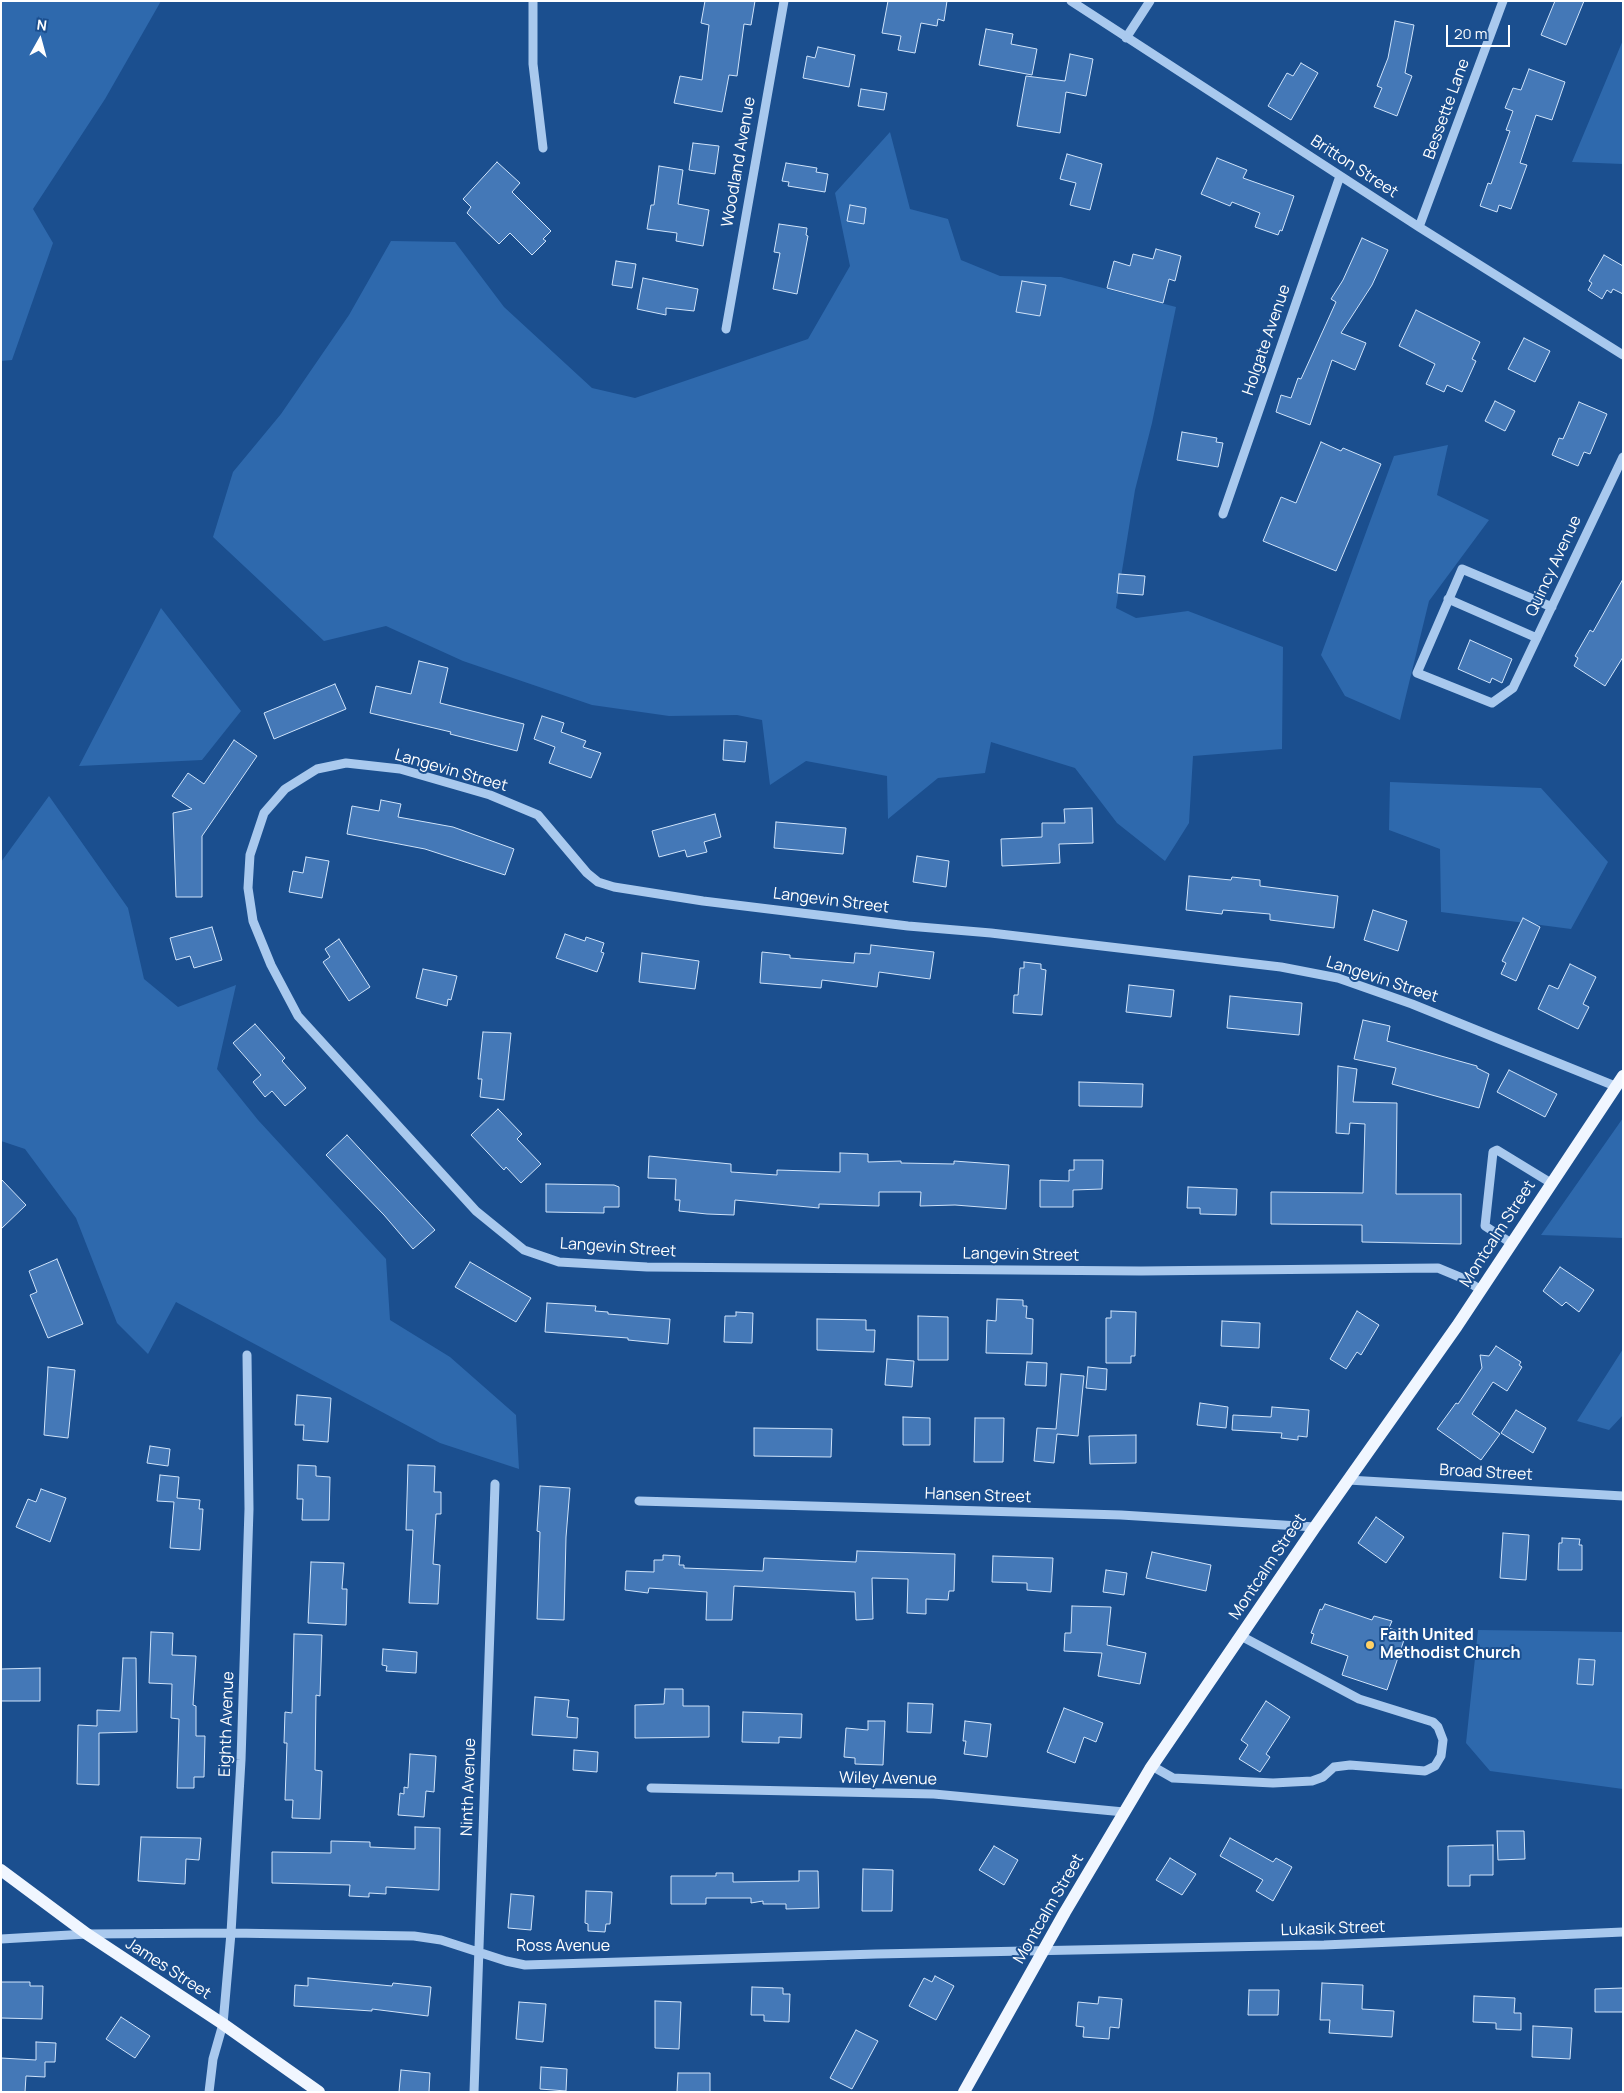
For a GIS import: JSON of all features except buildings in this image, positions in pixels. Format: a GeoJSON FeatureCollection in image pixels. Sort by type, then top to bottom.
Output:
{"type":"FeatureCollection","features":[{"type":"Feature","properties":{"kind":"main road","name":"Montcalm Street"},"geometry":{"type":"LineString","coordinates":[[964,2092],[1043,1951],[1152,1766],[1315,1527],[1481,1290],[1623,1076]]}},
{"type":"Feature","properties":{"kind":"main road","name":"James Street"},"geometry":{"type":"LineString","coordinates":[[1,1870],[87,1934],[223,2024],[319,2092]]}},
{"type":"Feature","properties":{"kind":"street"},"geometry":{"type":"LineString","coordinates":[[534,1],[533,64],[543,148]]}},
{"type":"Feature","properties":{"kind":"street","name":"Woodland Avenue"},"geometry":{"type":"LineString","coordinates":[[726,329],[784,1]]}},
{"type":"Feature","properties":{"kind":"street","name":"Britton Street"},"geometry":{"type":"LineString","coordinates":[[1071,1],[1418,227],[1623,355]]}},
{"type":"Feature","properties":{"kind":"street"},"geometry":{"type":"LineString","coordinates":[[1126,38],[1150,1]]}},
{"type":"Feature","properties":{"kind":"street","name":"Bessette Lane"},"geometry":{"type":"LineString","coordinates":[[1418,227],[1503,1]]}},
{"type":"Feature","properties":{"kind":"street","name":"Holgate Avenue"},"geometry":{"type":"LineString","coordinates":[[1223,514],[1340,176]]}},
{"type":"Feature","properties":{"kind":"street","name":"Quincy Avenue"},"geometry":{"type":"LineString","coordinates":[[1448,600],[1417,673],[1492,703],[1513,688],[1623,456]]}},
{"type":"Feature","properties":{"kind":"street"},"geometry":{"type":"LineString","coordinates":[[1537,638],[1448,600],[1462,569],[1552,607]]}},
{"type":"Feature","properties":{"kind":"street","name":"Langevin Street"},"geometry":{"type":"LineString","coordinates":[[1481,1290],[1462,1278],[1438,1268],[1132,1271],[647,1267],[559,1262],[524,1250],[476,1211],[298,1016],[271,965],[252,920],[248,888],[250,855],[264,813],[285,790],[317,769],[346,763],[400,769],[490,795],[538,815],[587,873],[598,882],[614,887],[703,901],[908,926],[991,933],[1282,967],[1338,978],[1412,1004],[1615,1086]]}},
{"type":"Feature","properties":{"kind":"street"},"geometry":{"type":"LineString","coordinates":[[1511,1244],[1485,1226],[1484,1220],[1493,1152],[1497,1150],[1551,1183]]}},
{"type":"Feature","properties":{"kind":"street","name":"Eighth Avenue"},"geometry":{"type":"LineString","coordinates":[[209,2092],[213,2059],[223,2024],[232,1933],[241,1760],[249,1509],[248,1356]]}},
{"type":"Feature","properties":{"kind":"street","name":"Broad Street"},"geometry":{"type":"LineString","coordinates":[[1348,1480],[1623,1496]]}},
{"type":"Feature","properties":{"kind":"street","name":"Ninth Avenue"},"geometry":{"type":"LineString","coordinates":[[474,2092],[495,1484]]}},
{"type":"Feature","properties":{"kind":"street","name":"Hansen Street"},"geometry":{"type":"LineString","coordinates":[[639,1501],[1121,1515],[1315,1527]]}},
{"type":"Feature","properties":{"kind":"street"},"geometry":{"type":"LineString","coordinates":[[1152,1766],[1173,1778],[1273,1783],[1312,1781],[1322,1777],[1334,1767],[1350,1765],[1426,1771],[1435,1766],[1440,1756],[1442,1740],[1438,1727],[1433,1722],[1358,1699],[1240,1636]]}},
{"type":"Feature","properties":{"kind":"street","name":"Wiley Avenue"},"geometry":{"type":"LineString","coordinates":[[651,1788],[934,1794],[1124,1812]]}},
{"type":"Feature","properties":{"kind":"street","name":"Lukasik Street"},"geometry":{"type":"LineString","coordinates":[[1043,1951],[1324,1945],[1623,1932]]}},
{"type":"Feature","properties":{"kind":"street","name":"Ross Avenue"},"geometry":{"type":"LineString","coordinates":[[1,1939],[87,1934],[232,1933],[414,1936],[442,1940],[506,1961],[525,1965],[1043,1951]]}},
{"type":"Feature","properties":{"kind":"shaded area"},"geometry":{"type":"Polygon","coordinates":[[[1,1],[161,1],[105,99],[33,209],[53,243],[12,360],[1,361],[1,1]]]}},
{"type":"Feature","properties":{"kind":"shaded area"},"geometry":{"type":"Polygon","coordinates":[[[1623,40],[1623,164],[1572,162],[1623,40]]]}},
{"type":"Feature","properties":{"kind":"shaded area"},"geometry":{"type":"Polygon","coordinates":[[[890,132],[910,209],[948,219],[961,260],[1000,276],[1061,277],[1176,307],[1152,423],[1135,490],[1116,608],[1136,618],[1188,611],[1283,647],[1282,749],[1193,756],[1189,823],[1165,861],[1117,823],[1075,768],[991,742],[985,773],[938,778],[888,819],[887,776],[806,761],[770,785],[762,720],[737,715],[669,716],[592,705],[463,661],[386,626],[324,641],[213,537],[233,472],[281,414],[349,315],[391,241],[455,242],[504,307],[592,388],[635,398],[808,339],[850,266],[835,193],[890,132]]]}},
{"type":"Feature","properties":{"kind":"shaded area"},"geometry":{"type":"Polygon","coordinates":[[[1448,445],[1437,495],[1489,520],[1429,601],[1400,720],[1345,696],[1321,655],[1394,456],[1448,445]]]}},
{"type":"Feature","properties":{"kind":"shaded area"},"geometry":{"type":"Polygon","coordinates":[[[161,608],[241,711],[202,760],[79,766],[161,608]]]}},
{"type":"Feature","properties":{"kind":"shaded area"},"geometry":{"type":"Polygon","coordinates":[[[1390,782],[1541,788],[1608,862],[1571,929],[1441,912],[1440,849],[1389,830],[1390,782]]]}},
{"type":"Feature","properties":{"kind":"shaded area"},"geometry":{"type":"Polygon","coordinates":[[[49,796],[128,908],[144,979],[178,1007],[236,985],[217,1069],[258,1120],[386,1259],[390,1320],[450,1357],[516,1415],[519,1469],[440,1443],[176,1302],[148,1354],[117,1323],[76,1218],[25,1149],[1,1141],[1,862],[49,796]]]}},
{"type":"Feature","properties":{"kind":"shaded area"},"geometry":{"type":"Polygon","coordinates":[[[1623,1118],[1623,1238],[1541,1235],[1623,1118]]]}},
{"type":"Feature","properties":{"kind":"shaded area"},"geometry":{"type":"Polygon","coordinates":[[[1623,1349],[1623,1415],[1609,1430],[1577,1421],[1623,1349]]]}},
{"type":"Feature","properties":{"kind":"shaded area"},"geometry":{"type":"Polygon","coordinates":[[[1478,1630],[1623,1632],[1623,1789],[1490,1771],[1466,1743],[1478,1630]]]}},
{"type":"Feature","properties":{"kind":"place","name":"Faith United Methodist Church"},"geometry":{"type":"Point","coordinates":[1370,1645]}}]}
